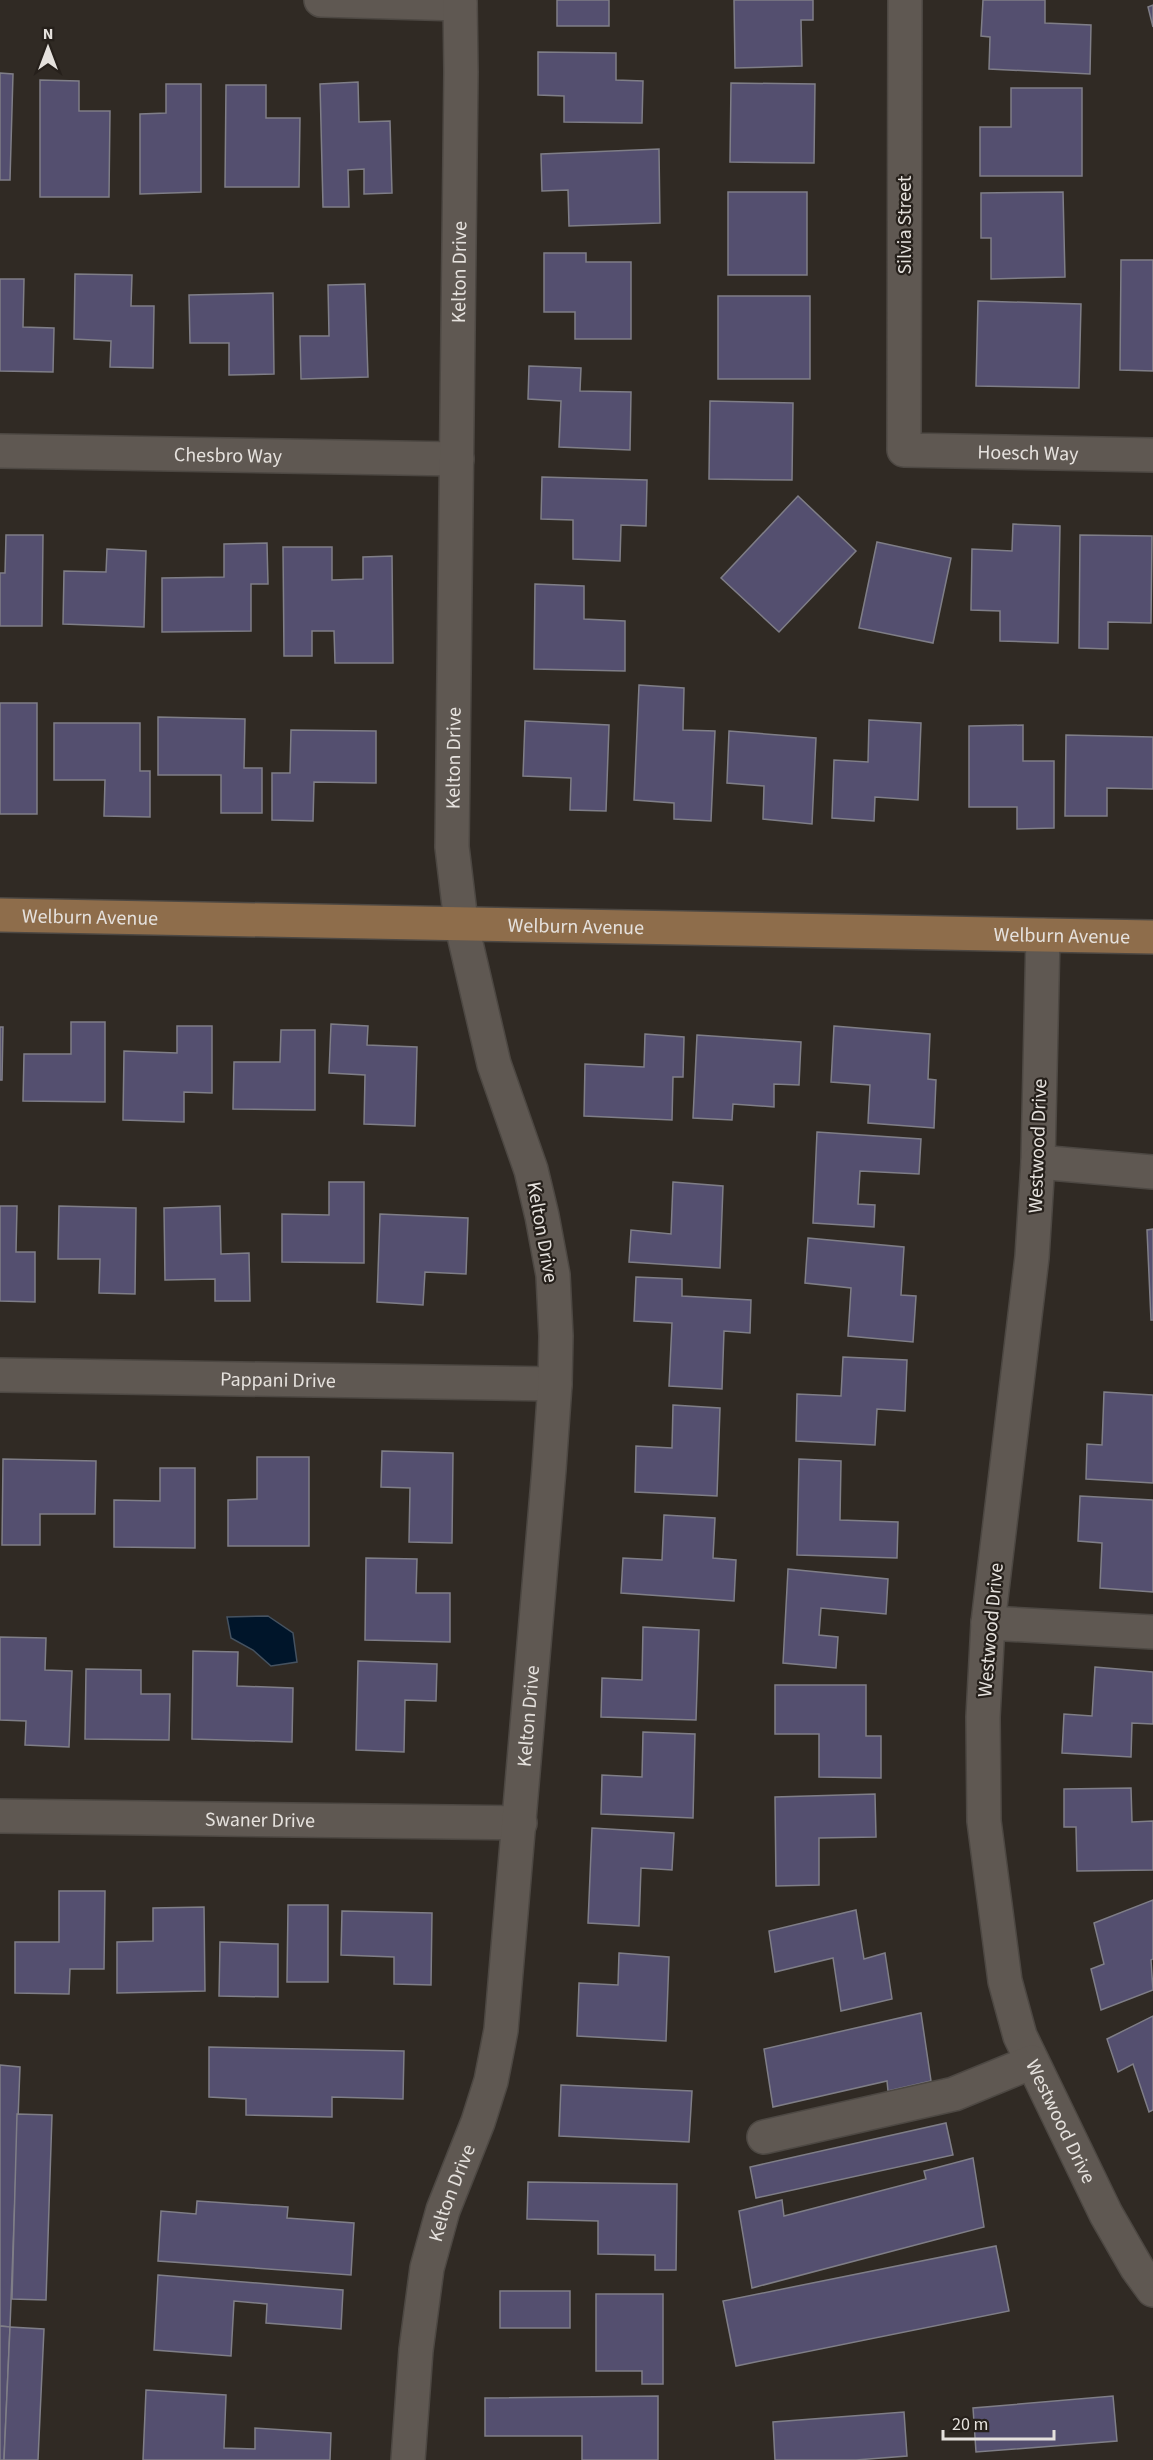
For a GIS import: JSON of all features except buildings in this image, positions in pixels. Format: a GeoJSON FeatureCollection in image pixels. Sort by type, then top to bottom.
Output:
{"type":"FeatureCollection","features":[{"type":"Feature","properties":{"kind":"main road","name":"Welburn Avenue"},"geometry":{"type":"LineString","coordinates":[[0,915],[1153,937]]}},
{"type":"Feature","properties":{"kind":"street"},"geometry":{"type":"LineString","coordinates":[[321,0],[460,2]]}},
{"type":"Feature","properties":{"kind":"street","name":"Silvia Street"},"geometry":{"type":"LineString","coordinates":[[903,450],[904,0]]}},
{"type":"Feature","properties":{"kind":"street","name":"Kelton Drive"},"geometry":{"type":"LineString","coordinates":[[408,2460],[416,2350],[427,2268],[443,2210],[487,2092],[501,2030],[555,1384],[553,1275],[542,1216],[531,1170],[494,1064],[461,922],[452,847],[460,2]]}},
{"type":"Feature","properties":{"kind":"street","name":"Hoesch Way"},"geometry":{"type":"LineString","coordinates":[[903,450],[1153,455]]}},
{"type":"Feature","properties":{"kind":"street","name":"Chesbro Way"},"geometry":{"type":"LineString","coordinates":[[0,451],[457,459]]}},
{"type":"Feature","properties":{"kind":"street","name":"Westwood Drive"},"geometry":{"type":"LineString","coordinates":[[1043,935],[1038,1162],[1032,1257],[988,1623],[983,1717],[984,1821],[1005,1981],[1020,2036],[1106,2214],[1137,2268],[1153,2290]]}},
{"type":"Feature","properties":{"kind":"street"},"geometry":{"type":"LineString","coordinates":[[1038,1162],[1153,1172]]}},
{"type":"Feature","properties":{"kind":"street","name":"Pappani Drive"},"geometry":{"type":"LineString","coordinates":[[0,1375],[555,1384]]}},
{"type":"Feature","properties":{"kind":"street"},"geometry":{"type":"LineString","coordinates":[[988,1623],[1153,1632]]}},
{"type":"Feature","properties":{"kind":"street","name":"Swaner Drive"},"geometry":{"type":"LineString","coordinates":[[0,1816],[520,1823]]}},
{"type":"Feature","properties":{"kind":"street"},"geometry":{"type":"LineString","coordinates":[[764,2138],[954,2094],[1032,2062]]}},
{"type":"Feature","properties":{"kind":"water"},"geometry":{"type":"Polygon","coordinates":[[[268,1616],[293,1633],[297,1662],[271,1666],[253,1650],[231,1638],[227,1617],[268,1616]]]}}]}
